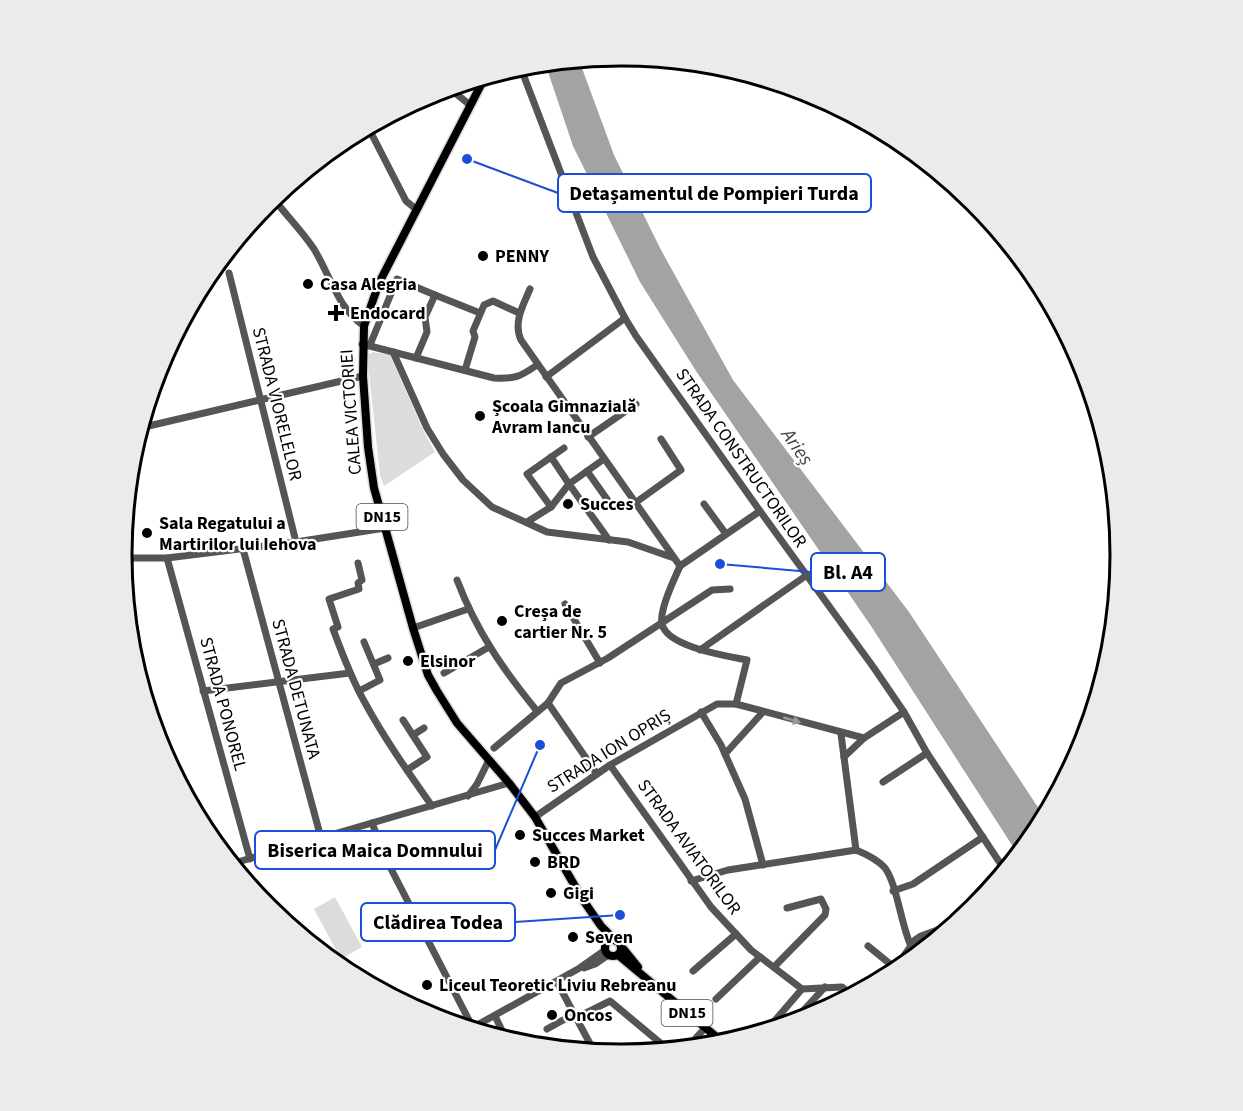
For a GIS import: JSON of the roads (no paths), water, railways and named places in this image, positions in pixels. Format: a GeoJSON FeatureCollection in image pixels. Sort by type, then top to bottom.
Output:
{"type":"FeatureCollection","features":[{"type":"Feature","properties":{"kind":"main road","name":"CALEA VICTORIEI"},"geometry":{"type":"LineString","coordinates":[[479,88],[379,283],[364,326],[366,345],[363,376],[368,447],[374,488],[413,628],[428,675],[436,691],[457,723],[535,817],[601,926],[650,981],[715,1036]]}},
{"type":"Feature","properties":{"kind":"main road","name":"CALEA VICTORIEI"},"geometry":{"type":"LineString","coordinates":[[601,926],[606,950]]}},
{"type":"Feature","properties":{"kind":"main road"},"geometry":{"type":"LineString","coordinates":[[611,940],[618,947],[613,957],[606,950],[611,940]]}},
{"type":"Feature","properties":{"kind":"street","name":"STRADA CONSTRUCTORILOR"},"geometry":{"type":"LineString","coordinates":[[524,76],[593,257],[625,318],[904,712],[927,753],[1000,865]]}},
{"type":"Feature","properties":{"kind":"street"},"geometry":{"type":"LineString","coordinates":[[457,95],[470,105]]}},
{"type":"Feature","properties":{"kind":"street"},"geometry":{"type":"LineString","coordinates":[[372,135],[405,201],[416,209]]}},
{"type":"Feature","properties":{"kind":"street"},"geometry":{"type":"LineString","coordinates":[[279,205],[313,249],[353,320],[364,326]]}},
{"type":"Feature","properties":{"kind":"street","name":"STRADA VIORELELOR"},"geometry":{"type":"LineString","coordinates":[[229,273],[296,542]]}},
{"type":"Feature","properties":{"kind":"street"},"geometry":{"type":"LineString","coordinates":[[480,313],[397,279],[366,345],[494,378],[521,376],[537,365]]}},
{"type":"Feature","properties":{"kind":"street"},"geometry":{"type":"LineString","coordinates":[[530,289],[519,313],[519,336],[537,365],[680,566]]}},
{"type":"Feature","properties":{"kind":"street"},"geometry":{"type":"LineString","coordinates":[[416,358],[427,332],[425,317],[435,295]]}},
{"type":"Feature","properties":{"kind":"street"},"geometry":{"type":"LineString","coordinates":[[465,370],[475,337],[473,331],[480,313],[488,302],[493,301],[519,313]]}},
{"type":"Feature","properties":{"kind":"street"},"geometry":{"type":"LineString","coordinates":[[546,377],[625,318]]}},
{"type":"Feature","properties":{"kind":"street"},"geometry":{"type":"LineString","coordinates":[[393,352],[428,428],[443,454],[458,475],[492,507],[547,532],[628,542],[674,558]]}},
{"type":"Feature","properties":{"kind":"street"},"geometry":{"type":"LineString","coordinates":[[150,426],[363,376]]}},
{"type":"Feature","properties":{"kind":"street"},"geometry":{"type":"LineString","coordinates":[[588,437],[636,404]]}},
{"type":"Feature","properties":{"kind":"street"},"geometry":{"type":"LineString","coordinates":[[635,503],[681,470],[660,439]]}},
{"type":"Feature","properties":{"kind":"street"},"geometry":{"type":"LineString","coordinates":[[551,507],[527,474],[564,448]]}},
{"type":"Feature","properties":{"kind":"street"},"geometry":{"type":"LineString","coordinates":[[550,457],[609,540]]}},
{"type":"Feature","properties":{"kind":"street"},"geometry":{"type":"LineString","coordinates":[[527,522],[551,507],[569,484],[604,459]]}},
{"type":"Feature","properties":{"kind":"street"},"geometry":{"type":"LineString","coordinates":[[587,471],[609,502]]}},
{"type":"Feature","properties":{"kind":"street"},"geometry":{"type":"LineString","coordinates":[[704,504],[726,534]]}},
{"type":"Feature","properties":{"kind":"street"},"geometry":{"type":"LineString","coordinates":[[760,511],[680,566],[663,610],[662,624],[669,634],[694,649],[747,660],[736,704],[841,734],[864,738]]}},
{"type":"Feature","properties":{"kind":"street"},"geometry":{"type":"LineString","coordinates":[[132,558],[167,558],[243,549],[385,528]]}},
{"type":"Feature","properties":{"kind":"street","name":"STRADA DETUNATA"},"geometry":{"type":"LineString","coordinates":[[243,549],[321,838]]}},
{"type":"Feature","properties":{"kind":"street","name":"STRADA PONOREL"},"geometry":{"type":"LineString","coordinates":[[167,558],[250,859]]}},
{"type":"Feature","properties":{"kind":"street"},"geometry":{"type":"LineString","coordinates":[[358,563],[362,580],[358,583],[359,589],[329,599],[338,627],[333,629],[359,691],[389,744],[432,807]]}},
{"type":"Feature","properties":{"kind":"street"},"geometry":{"type":"LineString","coordinates":[[700,650],[807,576]]}},
{"type":"Feature","properties":{"kind":"street"},"geometry":{"type":"LineString","coordinates":[[457,580],[468,609],[489,647],[537,711]]}},
{"type":"Feature","properties":{"kind":"street"},"geometry":{"type":"LineString","coordinates":[[494,748],[548,703],[561,683],[600,663],[712,590],[730,589]]}},
{"type":"Feature","properties":{"kind":"street"},"geometry":{"type":"LineString","coordinates":[[565,604],[600,663]]}},
{"type":"Feature","properties":{"kind":"street"},"geometry":{"type":"LineString","coordinates":[[413,628],[468,609]]}},
{"type":"Feature","properties":{"kind":"street"},"geometry":{"type":"LineString","coordinates":[[359,691],[380,680],[364,642]]}},
{"type":"Feature","properties":{"kind":"street"},"geometry":{"type":"LineString","coordinates":[[444,673],[489,647]]}},
{"type":"Feature","properties":{"kind":"street"},"geometry":{"type":"LineString","coordinates":[[374,664],[388,658]]}},
{"type":"Feature","properties":{"kind":"street"},"geometry":{"type":"LineString","coordinates":[[203,692],[350,673]]}},
{"type":"Feature","properties":{"kind":"street"},"geometry":{"type":"LineString","coordinates":[[548,703],[597,774]]}},
{"type":"Feature","properties":{"kind":"street","name":"STRADA ION OPRIȘ"},"geometry":{"type":"LineString","coordinates":[[535,817],[610,765],[701,712],[717,704],[736,704]]}},
{"type":"Feature","properties":{"kind":"street"},"geometry":{"type":"LineString","coordinates":[[701,712],[725,754],[745,799],[763,865]]}},
{"type":"Feature","properties":{"kind":"street"},"geometry":{"type":"LineString","coordinates":[[725,754],[763,712]]}},
{"type":"Feature","properties":{"kind":"street"},"geometry":{"type":"LineString","coordinates":[[844,757],[864,738],[904,712]]}},
{"type":"Feature","properties":{"kind":"street"},"geometry":{"type":"LineString","coordinates":[[403,720],[427,757],[407,770]]}},
{"type":"Feature","properties":{"kind":"street"},"geometry":{"type":"LineString","coordinates":[[413,735],[424,728]]}},
{"type":"Feature","properties":{"kind":"street"},"geometry":{"type":"LineString","coordinates":[[841,734],[856,850]]}},
{"type":"Feature","properties":{"kind":"street"},"geometry":{"type":"LineString","coordinates":[[883,782],[927,753]]}},
{"type":"Feature","properties":{"kind":"street"},"geometry":{"type":"LineString","coordinates":[[468,796],[489,760]]}},
{"type":"Feature","properties":{"kind":"street","name":"STRADA AVIATORILOR"},"geometry":{"type":"LineString","coordinates":[[610,765],[711,907],[760,957],[802,989]]}},
{"type":"Feature","properties":{"kind":"street"},"geometry":{"type":"LineString","coordinates":[[240,862],[509,783]]}},
{"type":"Feature","properties":{"kind":"street"},"geometry":{"type":"LineString","coordinates":[[372,823],[387,861],[467,1020]]}},
{"type":"Feature","properties":{"kind":"street"},"geometry":{"type":"LineString","coordinates":[[893,891],[913,884],[982,837]]}},
{"type":"Feature","properties":{"kind":"street"},"geometry":{"type":"LineString","coordinates":[[691,881],[728,870],[856,850],[885,868],[911,946]]}},
{"type":"Feature","properties":{"kind":"street"},"geometry":{"type":"LineString","coordinates":[[774,967],[825,915],[826,909],[821,900],[787,908]]}},
{"type":"Feature","properties":{"kind":"street"},"geometry":{"type":"LineString","coordinates":[[905,954],[921,936],[933,933]]}},
{"type":"Feature","properties":{"kind":"street"},"geometry":{"type":"LineString","coordinates":[[693,971],[736,934]]}},
{"type":"Feature","properties":{"kind":"street"},"geometry":{"type":"LineString","coordinates":[[868,946],[891,964]]}},
{"type":"Feature","properties":{"kind":"street"},"geometry":{"type":"LineString","coordinates":[[480,1024],[557,982],[606,950]]}},
{"type":"Feature","properties":{"kind":"street"},"geometry":{"type":"LineString","coordinates":[[716,999],[760,957]]}},
{"type":"Feature","properties":{"kind":"street"},"geometry":{"type":"LineString","coordinates":[[557,982],[590,1044]]}},
{"type":"Feature","properties":{"kind":"street"},"geometry":{"type":"LineString","coordinates":[[804,1010],[825,987]]}},
{"type":"Feature","properties":{"kind":"street"},"geometry":{"type":"LineString","coordinates":[[775,1020],[802,989],[842,987],[846,990]]}},
{"type":"Feature","properties":{"kind":"street"},"geometry":{"type":"LineString","coordinates":[[547,1029],[610,1001],[661,1043]]}},
{"type":"Feature","properties":{"kind":"street"},"geometry":{"type":"LineString","coordinates":[[495,1016],[502,1030]]}},
{"type":"Feature","properties":{"kind":"street"},"geometry":{"type":"LineString","coordinates":[[695,1039],[705,1028]]}},
{"type":"Feature","properties":{"kind":"place","name":"Detașamentul de Pompieri Turda"},"geometry":{"type":"Point","coordinates":[467,159]}},
{"type":"Feature","properties":{"kind":"place","name":"PENNY"},"geometry":{"type":"Point","coordinates":[483,256]}},
{"type":"Feature","properties":{"kind":"place","name":"Casa Alegria"},"geometry":{"type":"Point","coordinates":[308,284]}},
{"type":"Feature","properties":{"kind":"place","name":"Endocard"},"geometry":{"type":"Point","coordinates":[336,313]}},
{"type":"Feature","properties":{"kind":"place","name":"Școala Gimnazială Avram Iancu"},"geometry":{"type":"Point","coordinates":[480,416]}},
{"type":"Feature","properties":{"kind":"place","name":"Succes"},"geometry":{"type":"Point","coordinates":[568,504]}},
{"type":"Feature","properties":{"kind":"place","name":"Sala Regatului a Martirilor lui Iehova"},"geometry":{"type":"Point","coordinates":[147,533]}},
{"type":"Feature","properties":{"kind":"place","name":"Bl. A4"},"geometry":{"type":"Point","coordinates":[720,564]}},
{"type":"Feature","properties":{"kind":"place","name":"Creșa de cartier Nr. 5"},"geometry":{"type":"Point","coordinates":[502,621]}},
{"type":"Feature","properties":{"kind":"place","name":"Elsinor"},"geometry":{"type":"Point","coordinates":[408,661]}},
{"type":"Feature","properties":{"kind":"place","name":"Biserica Maica Domnului"},"geometry":{"type":"Point","coordinates":[540,745]}},
{"type":"Feature","properties":{"kind":"place","name":"Succes Market"},"geometry":{"type":"Point","coordinates":[520,835]}},
{"type":"Feature","properties":{"kind":"place","name":"BRD"},"geometry":{"type":"Point","coordinates":[535,862]}},
{"type":"Feature","properties":{"kind":"place","name":"Gigi"},"geometry":{"type":"Point","coordinates":[551,893]}},
{"type":"Feature","properties":{"kind":"place","name":"Clădirea Todea"},"geometry":{"type":"Point","coordinates":[620,915]}},
{"type":"Feature","properties":{"kind":"place","name":"Seven"},"geometry":{"type":"Point","coordinates":[573,937]}},
{"type":"Feature","properties":{"kind":"place","name":"Liceul Teoretic Liviu Rebreanu"},"geometry":{"type":"Point","coordinates":[427,985]}},
{"type":"Feature","properties":{"kind":"place","name":"Oncos"},"geometry":{"type":"Point","coordinates":[552,1015]}},
{"type":"Feature","properties":{"kind":"water label","name":"Arieș"},"geometry":{"type":"Point","coordinates":[797,447]}}]}
